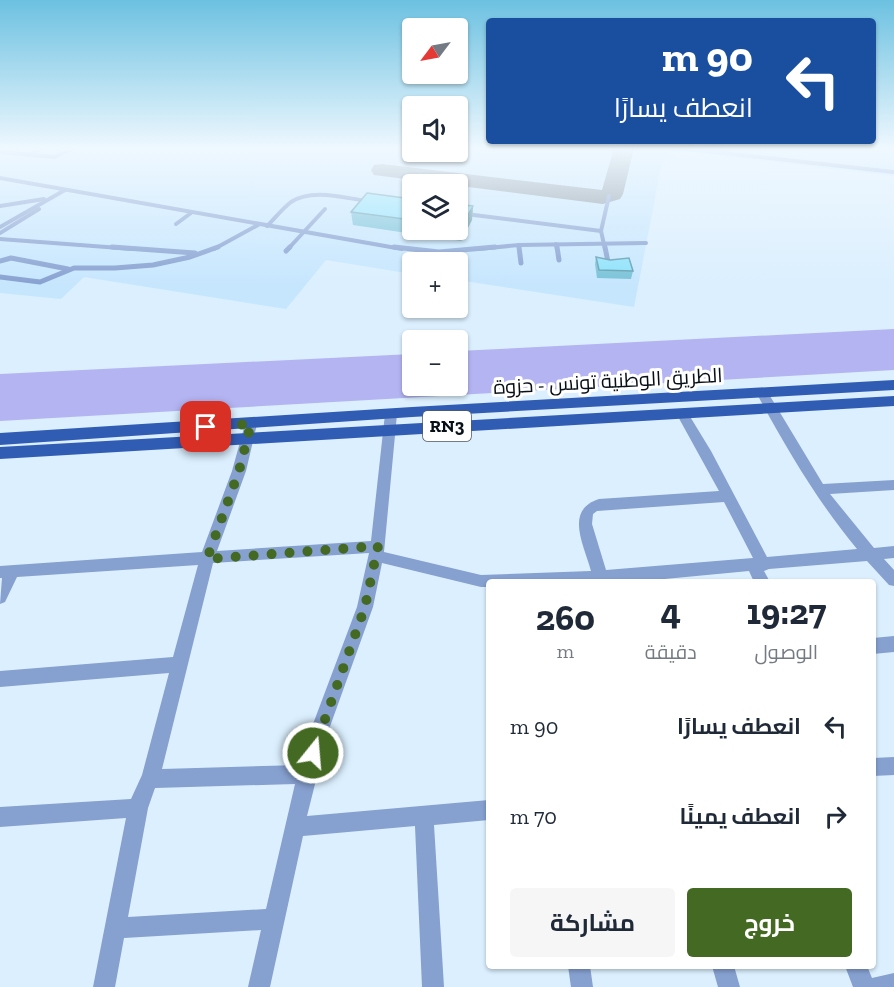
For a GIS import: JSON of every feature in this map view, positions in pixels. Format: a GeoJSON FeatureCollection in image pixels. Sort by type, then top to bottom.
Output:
{"type":"FeatureCollection","features":[{"type":"Feature","properties":{"kind":"main road","name":"الطريق الوطنية تونس - حزوة"},"geometry":{"type":"LineString","coordinates":[[391,421],[682,413],[894,385]]}},
{"type":"Feature","properties":{"kind":"main road","name":"الطريق الوطنية تونس - حزوة"},"geometry":{"type":"LineString","coordinates":[[0,439],[250,430],[767,401],[894,401]]}},
{"type":"Feature","properties":{"kind":"main road","name":"الطريق الوطنية تونس - حزوة"},"geometry":{"type":"LineString","coordinates":[[0,453],[250,430]]}},
{"type":"Feature","properties":{"kind":"street"},"geometry":{"type":"LineString","coordinates":[[767,401],[797,454],[821,489],[868,554],[894,580]]}},
{"type":"Feature","properties":{"kind":"street"},"geometry":{"type":"LineString","coordinates":[[682,413],[729,496],[759,566],[761,579]]}},
{"type":"Feature","properties":{"kind":"street"},"geometry":{"type":"LineString","coordinates":[[259,987],[307,774],[319,732],[365,607],[377,551],[391,421]]}},
{"type":"Feature","properties":{"kind":"street"},"geometry":{"type":"LineString","coordinates":[[104,987],[142,792],[150,779],[207,559],[239,471],[250,430]]}},
{"type":"Feature","properties":{"kind":"street"},"geometry":{"type":"LineString","coordinates":[[821,489],[894,485]]}},
{"type":"Feature","properties":{"kind":"street"},"geometry":{"type":"LineString","coordinates":[[600,576],[585,524],[585,515],[592,507],[599,504],[729,496]]}},
{"type":"Feature","properties":{"kind":"street"},"geometry":{"type":"LineString","coordinates":[[0,597],[7,572],[377,551],[471,580],[486,580]]}},
{"type":"Feature","properties":{"kind":"street"},"geometry":{"type":"LineString","coordinates":[[548,579],[600,576],[629,579],[894,552]]}},
{"type":"Feature","properties":{"kind":"street"},"geometry":{"type":"LineString","coordinates":[[876,646],[894,644]]}},
{"type":"Feature","properties":{"kind":"street"},"geometry":{"type":"LineString","coordinates":[[0,679],[180,664]]}},
{"type":"Feature","properties":{"kind":"street"},"geometry":{"type":"LineString","coordinates":[[876,767],[894,766]]}},
{"type":"Feature","properties":{"kind":"street"},"geometry":{"type":"LineString","coordinates":[[150,779],[307,774]]}},
{"type":"Feature","properties":{"kind":"street"},"geometry":{"type":"LineString","coordinates":[[0,817],[138,808]]}},
{"type":"Feature","properties":{"kind":"street"},"geometry":{"type":"LineString","coordinates":[[295,827],[486,810]]}},
{"type":"Feature","properties":{"kind":"street"},"geometry":{"type":"LineString","coordinates":[[424,816],[433,987]]}},
{"type":"Feature","properties":{"kind":"street"},"geometry":{"type":"LineString","coordinates":[[116,928],[274,920]]}},
{"type":"Feature","properties":{"kind":"street"},"geometry":{"type":"LineString","coordinates":[[579,969],[582,987]]}},
{"type":"Feature","properties":{"kind":"street"},"geometry":{"type":"LineString","coordinates":[[724,969],[729,987]]}},
{"type":"Feature","properties":{"kind":"street"},"geometry":{"type":"LineString","coordinates":[[857,969],[864,987]]}},
{"type":"Feature","properties":{"kind":"street"},"geometry":{"type":"LineString","coordinates":[[878,987],[894,984]]}},
{"type":"Feature","properties":{"kind":"lane"},"geometry":{"type":"LineString","coordinates":[[0,233],[3,231],[0,228],[58,194]]}},
{"type":"Feature","properties":{"kind":"lane"},"geometry":{"type":"LineString","coordinates":[[87,194],[258,225],[423,251],[462,251],[519,245],[646,243]]}},
{"type":"Feature","properties":{"kind":"lane"},"geometry":{"type":"LineString","coordinates":[[267,226],[291,203],[301,198],[320,196],[368,201]]}},
{"type":"Feature","properties":{"kind":"lane"},"geometry":{"type":"LineString","coordinates":[[608,262],[601,231],[609,196]]}},
{"type":"Feature","properties":{"kind":"lane"},"geometry":{"type":"LineString","coordinates":[[0,206],[50,199]]}},
{"type":"Feature","properties":{"kind":"lane"},"geometry":{"type":"LineString","coordinates":[[0,233],[30,216],[50,199]]}},
{"type":"Feature","properties":{"kind":"lane"},"geometry":{"type":"LineString","coordinates":[[392,204],[402,206]]}},
{"type":"Feature","properties":{"kind":"lane"},"geometry":{"type":"LineString","coordinates":[[286,251],[325,209]]}},
{"type":"Feature","properties":{"kind":"lane"},"geometry":{"type":"LineString","coordinates":[[176,224],[191,213]]}},
{"type":"Feature","properties":{"kind":"lane"},"geometry":{"type":"LineString","coordinates":[[468,214],[601,231]]}},
{"type":"Feature","properties":{"kind":"lane"},"geometry":{"type":"LineString","coordinates":[[0,261],[11,258],[69,269],[129,267],[199,254],[233,242],[258,225]]}},
{"type":"Feature","properties":{"kind":"lane"},"geometry":{"type":"LineString","coordinates":[[0,239],[199,254]]}},
{"type":"Feature","properties":{"kind":"lane"},"geometry":{"type":"LineString","coordinates":[[556,244],[559,260]]}},
{"type":"Feature","properties":{"kind":"lane"},"geometry":{"type":"LineString","coordinates":[[519,245],[521,263]]}},
{"type":"Feature","properties":{"kind":"lane"},"geometry":{"type":"LineString","coordinates":[[0,277],[40,282],[69,269]]}},
{"type":"Feature","properties":{"kind":"shaded area"},"geometry":{"type":"Polygon","coordinates":[[[0,194],[402,194],[402,240],[468,240],[468,194],[656,194],[634,307],[468,282],[468,252],[402,252],[402,272],[326,260],[286,309],[84,277],[61,299],[0,293],[0,194]]]}},
{"type":"Feature","properties":{"kind":"shaded area"},"geometry":{"type":"Polygon","coordinates":[[[894,329],[894,370],[468,394],[468,350],[894,329]]]}},
{"type":"Feature","properties":{"kind":"shaded area"},"geometry":{"type":"Polygon","coordinates":[[[402,354],[402,396],[438,396],[0,421],[0,374],[402,354]]]}},
{"type":"Feature","properties":{"kind":"building"},"geometry":{"type":"Polygon","coordinates":[[[366,194],[375,194],[402,198],[402,219],[351,212],[366,194]]]}},
{"type":"Feature","properties":{"kind":"building"},"geometry":{"type":"Polygon","coordinates":[[[468,205],[473,206],[468,215],[468,205]]]}},
{"type":"Feature","properties":{"kind":"building"},"geometry":{"type":"Polygon","coordinates":[[[596,257],[610,260],[629,258],[633,271],[599,270],[596,257]]]}},
{"type":"Feature","properties":{"kind":"taxiway"},"geometry":{"type":"LineString","coordinates":[[579,194],[603,197],[612,194]]}},
{"type":"Feature","properties":{"kind":"route"},"geometry":{"type":"LineString","coordinates":[[206,427],[251,424],[239,471],[207,559],[378,546],[365,607],[313,753]]}}]}
